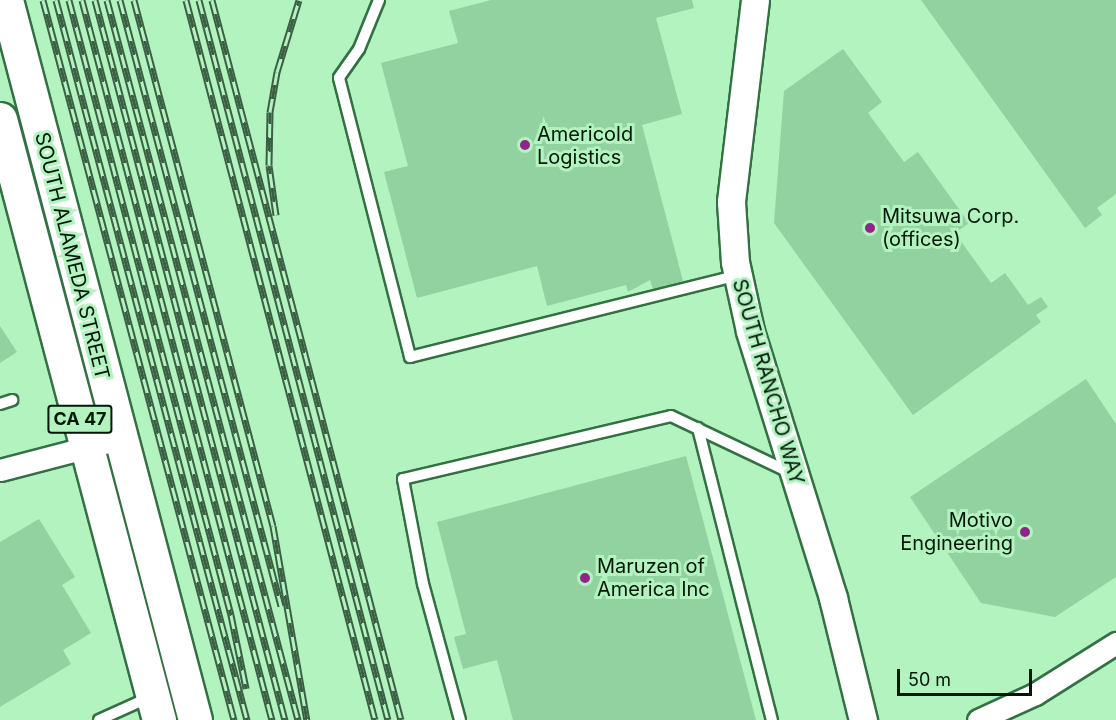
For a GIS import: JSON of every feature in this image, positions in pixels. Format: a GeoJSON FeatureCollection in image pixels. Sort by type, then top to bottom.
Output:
{"type":"FeatureCollection","features":[{"type":"Feature","properties":{"kind":"main road","name":"SOUTH ALAMEDA STREET"},"geometry":{"type":"LineString","coordinates":[[6,0],[119,439],[195,720]]}},
{"type":"Feature","properties":{"kind":"main road","name":"SOUTH ALAMEDA STREET"},"geometry":{"type":"LineString","coordinates":[[0,119],[156,708]]}},
{"type":"Feature","properties":{"kind":"street","name":"SOUTH RANCHO WAY"},"geometry":{"type":"LineString","coordinates":[[755,0],[731,202],[738,275],[750,331],[833,598],[863,720]]}},
{"type":"Feature","properties":{"kind":"street"},"geometry":{"type":"LineString","coordinates":[[0,470],[119,439]]}},
{"type":"Feature","properties":{"kind":"street"},"geometry":{"type":"LineString","coordinates":[[978,720],[1035,694],[1116,643]]}},
{"type":"Feature","properties":{"kind":"lane"},"geometry":{"type":"LineString","coordinates":[[380,0],[359,48],[339,78],[410,357],[738,275]]}},
{"type":"Feature","properties":{"kind":"lane"},"geometry":{"type":"LineString","coordinates":[[0,404],[12,400]]}},
{"type":"Feature","properties":{"kind":"lane"},"geometry":{"type":"LineString","coordinates":[[460,720],[423,584],[402,479],[671,416],[793,474]]}},
{"type":"Feature","properties":{"kind":"lane"},"geometry":{"type":"LineString","coordinates":[[698,428],[772,720]]}},
{"type":"Feature","properties":{"kind":"lane"},"geometry":{"type":"LineString","coordinates":[[99,720],[156,708]]}},
{"type":"Feature","properties":{"kind":"building","name":"Americold Logistics"},"geometry":{"type":"Polygon","coordinates":[[[491,0],[692,0],[694,8],[656,18],[682,114],[642,125],[683,281],[653,289],[650,280],[628,292],[626,285],[547,306],[537,266],[417,298],[384,172],[408,166],[381,63],[458,43],[449,11],[491,0]]]}},
{"type":"Feature","properties":{"kind":"building"},"geometry":{"type":"Polygon","coordinates":[[[921,0],[1116,0],[1116,194],[1097,208],[1102,215],[1085,228],[921,0]]]}},
{"type":"Feature","properties":{"kind":"building","name":"Mitsuwa Corp. (offices)"},"geometry":{"type":"Polygon","coordinates":[[[843,49],[882,102],[868,113],[904,162],[918,152],[969,223],[955,233],[991,283],[1005,273],[1028,305],[1041,297],[1048,307],[1036,315],[1041,322],[913,415],[774,223],[784,91],[843,49]]]}},
{"type":"Feature","properties":{"kind":"building"},"geometry":{"type":"Polygon","coordinates":[[[0,326],[17,352],[0,363],[0,326]]]}},
{"type":"Feature","properties":{"kind":"building","name":"Motivo Engineering"},"geometry":{"type":"Polygon","coordinates":[[[1086,379],[1116,424],[1116,577],[1055,617],[981,603],[910,497],[1086,379]]]}},
{"type":"Feature","properties":{"kind":"building","name":"Maruzen of America Inc"},"geometry":{"type":"Polygon","coordinates":[[[686,456],[756,720],[513,720],[497,660],[463,669],[454,637],[466,634],[437,522],[686,456]]]}},
{"type":"Feature","properties":{"kind":"building"},"geometry":{"type":"Polygon","coordinates":[[[39,519],[75,577],[62,585],[91,633],[63,650],[71,664],[0,707],[0,542],[39,519]]]}},
{"type":"Feature","properties":{"kind":"railway"},"geometry":{"type":"LineString","coordinates":[[43,0],[234,720]]}},
{"type":"Feature","properties":{"kind":"railway"},"geometry":{"type":"LineString","coordinates":[[56,0],[247,720]]}},
{"type":"Feature","properties":{"kind":"railway"},"geometry":{"type":"LineString","coordinates":[[69,0],[231,615],[246,688]]}},
{"type":"Feature","properties":{"kind":"railway"},"geometry":{"type":"LineString","coordinates":[[82,0],[272,720]]}},
{"type":"Feature","properties":{"kind":"railway"},"geometry":{"type":"LineString","coordinates":[[95,0],[285,720]]}},
{"type":"Feature","properties":{"kind":"railway"},"geometry":{"type":"LineString","coordinates":[[107,0],[298,720]]}},
{"type":"Feature","properties":{"kind":"railway"},"geometry":{"type":"LineString","coordinates":[[120,0],[281,606]]}},
{"type":"Feature","properties":{"kind":"railway"},"geometry":{"type":"LineString","coordinates":[[134,0],[273,526],[307,720]]}},
{"type":"Feature","properties":{"kind":"railway"},"geometry":{"type":"LineString","coordinates":[[186,0],[375,720]]}},
{"type":"Feature","properties":{"kind":"railway"},"geometry":{"type":"LineString","coordinates":[[199,0],[388,720]]}},
{"type":"Feature","properties":{"kind":"railway"},"geometry":{"type":"LineString","coordinates":[[212,0],[401,720]]}},
{"type":"Feature","properties":{"kind":"railway"},"geometry":{"type":"LineString","coordinates":[[276,215],[269,165],[270,112],[277,72],[299,0]]}},
{"type":"Feature","properties":{"kind":"place","name":"Americold Logistics"},"geometry":{"type":"Point","coordinates":[525,145]}},
{"type":"Feature","properties":{"kind":"place","name":"Mitsuwa Corp. (offices)"},"geometry":{"type":"Point","coordinates":[870,228]}},
{"type":"Feature","properties":{"kind":"place","name":"Motivo Engineering"},"geometry":{"type":"Point","coordinates":[1025,532]}},
{"type":"Feature","properties":{"kind":"place","name":"Maruzen of America Inc"},"geometry":{"type":"Point","coordinates":[585,578]}}]}
